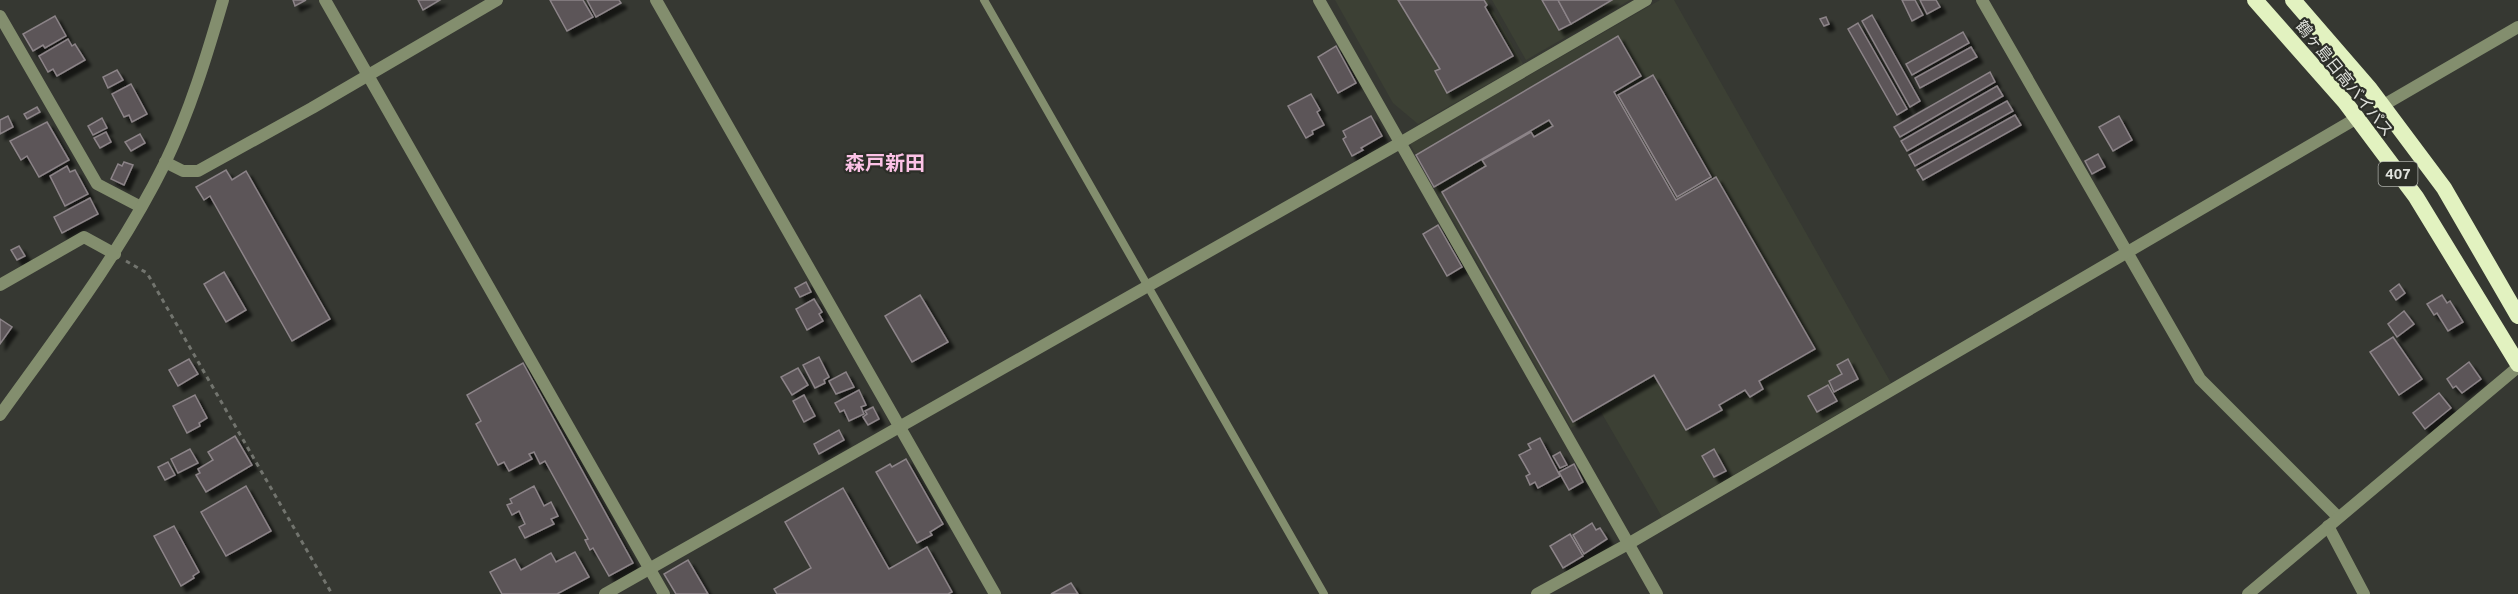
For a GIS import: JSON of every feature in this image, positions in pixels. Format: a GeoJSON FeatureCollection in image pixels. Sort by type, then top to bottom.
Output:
{"type":"FeatureCollection","features":[{"type":"Feature","properties":{"kind":"highway","name":"鶴ヶ島日高バイパス"},"geometry":{"type":"LineString","coordinates":[[2255,0],[2296,44],[2357,118],[2416,197],[2518,366]]}},
{"type":"Feature","properties":{"kind":"highway","name":"鶴ヶ島日高バイパス"},"geometry":{"type":"LineString","coordinates":[[2293,0],[2382,106],[2444,188],[2518,316]]}},
{"type":"Feature","properties":{"kind":"street"},"geometry":{"type":"LineString","coordinates":[[0,415],[115,254],[141,207],[165,162],[205,63],[223,0]]}},
{"type":"Feature","properties":{"kind":"street"},"geometry":{"type":"LineString","coordinates":[[326,0],[663,594]]}},
{"type":"Feature","properties":{"kind":"street"},"geometry":{"type":"LineString","coordinates":[[165,162],[183,171],[198,171],[312,108],[497,0]]}},
{"type":"Feature","properties":{"kind":"street"},"geometry":{"type":"LineString","coordinates":[[656,0],[995,594]]}},
{"type":"Feature","properties":{"kind":"street"},"geometry":{"type":"LineString","coordinates":[[1319,0],[1657,594]]}},
{"type":"Feature","properties":{"kind":"street"},"geometry":{"type":"LineString","coordinates":[[605,594],[1400,143],[1646,0]]}},
{"type":"Feature","properties":{"kind":"street"},"geometry":{"type":"LineString","coordinates":[[1982,0],[2200,379],[2338,517]]}},
{"type":"Feature","properties":{"kind":"street"},"geometry":{"type":"LineString","coordinates":[[0,16],[97,184],[141,207]]}},
{"type":"Feature","properties":{"kind":"street"},"geometry":{"type":"LineString","coordinates":[[2382,106],[2518,27]]}},
{"type":"Feature","properties":{"kind":"street"},"geometry":{"type":"LineString","coordinates":[[1537,594],[1628,544],[2357,118]]}},
{"type":"Feature","properties":{"kind":"street"},"geometry":{"type":"LineString","coordinates":[[0,285],[84,237],[115,254]]}},
{"type":"Feature","properties":{"kind":"street"},"geometry":{"type":"LineString","coordinates":[[2248,594],[2518,366]]}},
{"type":"Feature","properties":{"kind":"street"},"geometry":{"type":"LineString","coordinates":[[2328,526],[2364,594]]}},
{"type":"Feature","properties":{"kind":"lane"},"geometry":{"type":"LineString","coordinates":[[984,0],[1324,594]]}},
{"type":"Feature","properties":{"kind":"path"},"geometry":{"type":"LineString","coordinates":[[115,254],[147,273],[332,594]]}},
{"type":"Feature","properties":{"kind":"shaded area"},"geometry":{"type":"Polygon","coordinates":[[[1335,0],[1487,0],[1523,64],[1418,124],[1393,103],[1335,0]]]}},
{"type":"Feature","properties":{"kind":"shaded area"},"geometry":{"type":"Polygon","coordinates":[[[1492,0],[1630,0],[1526,60],[1492,0]]]}},
{"type":"Feature","properties":{"kind":"shaded area"},"geometry":{"type":"Polygon","coordinates":[[[1660,0],[1674,0],[1891,383],[1662,517],[1601,412],[1571,428],[1410,144],[1660,0]]]}},
{"type":"Feature","properties":{"kind":"building"},"geometry":{"type":"Polygon","coordinates":[[[293,0],[306,0],[295,6],[293,0]]]}},
{"type":"Feature","properties":{"kind":"building"},"geometry":{"type":"Polygon","coordinates":[[[418,0],[440,0],[423,10],[418,0]]]}},
{"type":"Feature","properties":{"kind":"building"},"geometry":{"type":"Polygon","coordinates":[[[550,0],[583,0],[593,17],[567,31],[550,0]]]}},
{"type":"Feature","properties":{"kind":"building"},"geometry":{"type":"Polygon","coordinates":[[[587,0],[619,0],[621,3],[596,17],[587,0]]]}},
{"type":"Feature","properties":{"kind":"building"},"geometry":{"type":"Polygon","coordinates":[[[1398,0],[1484,0],[1487,5],[1485,7],[1513,56],[1447,93],[1435,71],[1440,69],[1398,0]]]}},
{"type":"Feature","properties":{"kind":"building"},"geometry":{"type":"Polygon","coordinates":[[[1542,0],[1558,0],[1571,24],[1559,30],[1542,0]]]}},
{"type":"Feature","properties":{"kind":"building"},"geometry":{"type":"Polygon","coordinates":[[[1558,0],[1612,0],[1571,24],[1558,0]]]}},
{"type":"Feature","properties":{"kind":"building"},"geometry":{"type":"Polygon","coordinates":[[[1902,0],[1915,0],[1923,15],[1912,21],[1902,0]]]}},
{"type":"Feature","properties":{"kind":"building"},"geometry":{"type":"Polygon","coordinates":[[[1920,0],[1936,0],[1940,7],[1927,14],[1920,0]]]}},
{"type":"Feature","properties":{"kind":"building"},"geometry":{"type":"Polygon","coordinates":[[[1872,15],[1920,101],[1910,107],[1862,21],[1872,15]]]}},
{"type":"Feature","properties":{"kind":"building"},"geometry":{"type":"Polygon","coordinates":[[[55,16],[66,36],[45,48],[43,45],[33,51],[23,34],[55,16]]]}},
{"type":"Feature","properties":{"kind":"building"},"geometry":{"type":"Polygon","coordinates":[[[1826,17],[1829,24],[1824,26],[1820,19],[1826,17]]]}},
{"type":"Feature","properties":{"kind":"building"},"geometry":{"type":"Polygon","coordinates":[[[1858,23],[1907,109],[1897,115],[1848,29],[1858,23]]]}},
{"type":"Feature","properties":{"kind":"building"},"geometry":{"type":"Polygon","coordinates":[[[1963,32],[1969,43],[1912,75],[1906,64],[1963,32]]]}},
{"type":"Feature","properties":{"kind":"building"},"geometry":{"type":"Polygon","coordinates":[[[1618,36],[1641,76],[1614,92],[1676,200],[1716,177],[1815,349],[1759,381],[1763,389],[1750,397],[1745,390],[1719,405],[1722,410],[1686,430],[1654,375],[1573,422],[1442,192],[1486,166],[1482,160],[1531,132],[1534,137],[1553,126],[1549,120],[1434,187],[1416,155],[1618,36]]]}},
{"type":"Feature","properties":{"kind":"building"},"geometry":{"type":"Polygon","coordinates":[[[68,39],[72,46],[75,44],[85,60],[57,76],[53,69],[48,72],[39,56],[68,39]]]}},
{"type":"Feature","properties":{"kind":"building"},"geometry":{"type":"Polygon","coordinates":[[[1336,46],[1356,83],[1338,93],[1318,57],[1336,46]]]}},
{"type":"Feature","properties":{"kind":"building"},"geometry":{"type":"Polygon","coordinates":[[[1971,47],[1977,57],[1920,88],[1915,78],[1971,47]]]}},
{"type":"Feature","properties":{"kind":"building"},"geometry":{"type":"Polygon","coordinates":[[[117,70],[123,80],[108,88],[103,77],[117,70]]]}},
{"type":"Feature","properties":{"kind":"building"},"geometry":{"type":"Polygon","coordinates":[[[1990,72],[1995,82],[1900,137],[1894,127],[1990,72]]]}},
{"type":"Feature","properties":{"kind":"building"},"geometry":{"type":"Polygon","coordinates":[[[1653,75],[1711,177],[1677,197],[1618,95],[1653,75]]]}},
{"type":"Feature","properties":{"kind":"building"},"geometry":{"type":"Polygon","coordinates":[[[131,84],[147,114],[132,122],[129,115],[124,117],[112,94],[131,84]]]}},
{"type":"Feature","properties":{"kind":"building"},"geometry":{"type":"Polygon","coordinates":[[[1997,86],[2003,96],[1907,151],[1901,141],[1997,86]]]}},
{"type":"Feature","properties":{"kind":"building"},"geometry":{"type":"Polygon","coordinates":[[[1311,94],[1320,110],[1317,112],[1324,125],[1312,131],[1313,134],[1306,138],[1288,106],[1311,94]]]}},
{"type":"Feature","properties":{"kind":"building"},"geometry":{"type":"Polygon","coordinates":[[[2007,101],[2013,111],[1915,166],[1909,155],[2007,101]]]}},
{"type":"Feature","properties":{"kind":"building"},"geometry":{"type":"Polygon","coordinates":[[[37,107],[40,112],[27,119],[24,114],[37,107]]]}},
{"type":"Feature","properties":{"kind":"building"},"geometry":{"type":"Polygon","coordinates":[[[2015,115],[2021,125],[1923,180],[1917,170],[2015,115]]]}},
{"type":"Feature","properties":{"kind":"building"},"geometry":{"type":"Polygon","coordinates":[[[8,116],[13,127],[0,134],[0,120],[8,116]]]}},
{"type":"Feature","properties":{"kind":"building"},"geometry":{"type":"Polygon","coordinates":[[[1371,116],[1382,136],[1352,156],[1343,139],[1346,137],[1343,131],[1371,116]]]}},
{"type":"Feature","properties":{"kind":"building"},"geometry":{"type":"Polygon","coordinates":[[[2119,116],[2132,140],[2113,151],[2099,127],[2119,116]]]}},
{"type":"Feature","properties":{"kind":"building"},"geometry":{"type":"Polygon","coordinates":[[[102,118],[107,128],[93,135],[88,126],[102,118]]]}},
{"type":"Feature","properties":{"kind":"building"},"geometry":{"type":"Polygon","coordinates":[[[47,122],[69,160],[39,177],[27,156],[21,160],[10,141],[47,122]]]}},
{"type":"Feature","properties":{"kind":"building"},"geometry":{"type":"Polygon","coordinates":[[[106,132],[111,142],[100,148],[94,138],[106,132]]]}},
{"type":"Feature","properties":{"kind":"building"},"geometry":{"type":"Polygon","coordinates":[[[140,134],[145,143],[131,151],[125,142],[140,134]]]}},
{"type":"Feature","properties":{"kind":"building"},"geometry":{"type":"Polygon","coordinates":[[[2098,154],[2105,167],[2092,174],[2085,161],[2098,154]]]}},
{"type":"Feature","properties":{"kind":"building"},"geometry":{"type":"Polygon","coordinates":[[[124,162],[133,165],[124,185],[111,179],[118,164],[122,166],[124,162]]]}},
{"type":"Feature","properties":{"kind":"building"},"geometry":{"type":"Polygon","coordinates":[[[67,166],[70,172],[75,170],[88,194],[65,206],[50,176],[67,166]]]}},
{"type":"Feature","properties":{"kind":"building"},"geometry":{"type":"Polygon","coordinates":[[[226,170],[232,180],[246,171],[330,319],[292,341],[210,196],[204,200],[196,187],[226,170]]]}},
{"type":"Feature","properties":{"kind":"building"},"geometry":{"type":"Polygon","coordinates":[[[90,198],[98,214],[62,233],[54,217],[90,198]]]}},
{"type":"Feature","properties":{"kind":"building"},"geometry":{"type":"Polygon","coordinates":[[[1438,225],[1462,267],[1447,276],[1423,234],[1438,225]]]}},
{"type":"Feature","properties":{"kind":"building"},"geometry":{"type":"Polygon","coordinates":[[[19,246],[25,256],[17,260],[11,250],[19,246]]]}},
{"type":"Feature","properties":{"kind":"building"},"geometry":{"type":"Polygon","coordinates":[[[224,272],[246,310],[226,322],[204,284],[224,272]]]}},
{"type":"Feature","properties":{"kind":"building"},"geometry":{"type":"Polygon","coordinates":[[[806,282],[811,292],[800,297],[795,288],[806,282]]]}},
{"type":"Feature","properties":{"kind":"building"},"geometry":{"type":"Polygon","coordinates":[[[2399,284],[2405,293],[2396,300],[2390,291],[2399,284]]]}},
{"type":"Feature","properties":{"kind":"building"},"geometry":{"type":"Polygon","coordinates":[[[920,295],[948,342],[912,362],[885,316],[920,295]]]}},
{"type":"Feature","properties":{"kind":"building"},"geometry":{"type":"Polygon","coordinates":[[[2442,295],[2447,303],[2450,301],[2463,322],[2448,331],[2437,313],[2434,315],[2427,304],[2442,295]]]}},
{"type":"Feature","properties":{"kind":"building"},"geometry":{"type":"Polygon","coordinates":[[[814,299],[822,312],[819,314],[823,321],[807,330],[796,309],[814,299]]]}},
{"type":"Feature","properties":{"kind":"building"},"geometry":{"type":"Polygon","coordinates":[[[2404,311],[2414,324],[2397,337],[2388,324],[2404,311]]]}},
{"type":"Feature","properties":{"kind":"building"},"geometry":{"type":"Polygon","coordinates":[[[0,319],[12,327],[0,344],[0,319]]]}},
{"type":"Feature","properties":{"kind":"building"},"geometry":{"type":"Polygon","coordinates":[[[2393,337],[2422,379],[2399,395],[2370,352],[2393,337]]]}},
{"type":"Feature","properties":{"kind":"building"},"geometry":{"type":"Polygon","coordinates":[[[819,357],[829,377],[824,380],[825,383],[815,388],[803,365],[819,357]]]}},
{"type":"Feature","properties":{"kind":"building"},"geometry":{"type":"Polygon","coordinates":[[[189,359],[198,374],[178,386],[169,370],[189,359]]]}},
{"type":"Feature","properties":{"kind":"building"},"geometry":{"type":"Polygon","coordinates":[[[1848,359],[1858,379],[1834,392],[1829,381],[1842,374],[1837,365],[1848,359]]]}},
{"type":"Feature","properties":{"kind":"building"},"geometry":{"type":"Polygon","coordinates":[[[2469,362],[2481,379],[2462,393],[2456,386],[2453,388],[2447,379],[2469,362]]]}},
{"type":"Feature","properties":{"kind":"building"},"geometry":{"type":"Polygon","coordinates":[[[523,363],[633,563],[609,576],[593,548],[590,550],[585,540],[588,539],[545,461],[540,464],[534,452],[529,454],[532,459],[509,471],[504,462],[498,465],[476,424],[481,421],[467,395],[523,363]]]}},
{"type":"Feature","properties":{"kind":"building"},"geometry":{"type":"Polygon","coordinates":[[[798,368],[808,385],[792,395],[781,377],[798,368]]]}},
{"type":"Feature","properties":{"kind":"building"},"geometry":{"type":"Polygon","coordinates":[[[846,372],[854,387],[836,394],[829,381],[846,372]]]}},
{"type":"Feature","properties":{"kind":"building"},"geometry":{"type":"Polygon","coordinates":[[[1828,385],[1837,401],[1817,412],[1808,396],[1828,385]]]}},
{"type":"Feature","properties":{"kind":"building"},"geometry":{"type":"Polygon","coordinates":[[[859,390],[866,405],[861,407],[864,414],[849,421],[844,410],[840,412],[835,403],[859,390]]]}},
{"type":"Feature","properties":{"kind":"building"},"geometry":{"type":"Polygon","coordinates":[[[2439,393],[2451,408],[2425,429],[2413,413],[2439,393]]]}},
{"type":"Feature","properties":{"kind":"building"},"geometry":{"type":"Polygon","coordinates":[[[195,395],[207,418],[199,423],[200,426],[187,433],[173,406],[195,395]]]}},
{"type":"Feature","properties":{"kind":"building"},"geometry":{"type":"Polygon","coordinates":[[[804,395],[815,416],[804,422],[793,401],[804,395]]]}},
{"type":"Feature","properties":{"kind":"building"},"geometry":{"type":"Polygon","coordinates":[[[873,407],[879,419],[868,425],[863,417],[867,414],[865,411],[873,407]]]}},
{"type":"Feature","properties":{"kind":"building"},"geometry":{"type":"Polygon","coordinates":[[[839,430],[844,440],[819,454],[814,444],[839,430]]]}},
{"type":"Feature","properties":{"kind":"building"},"geometry":{"type":"Polygon","coordinates":[[[235,436],[252,465],[206,492],[196,475],[200,473],[198,469],[213,460],[208,452],[235,436]]]}},
{"type":"Feature","properties":{"kind":"building"},"geometry":{"type":"Polygon","coordinates":[[[1540,438],[1560,476],[1538,488],[1535,482],[1530,485],[1526,476],[1530,474],[1519,455],[1531,449],[1528,444],[1540,438]]]}},
{"type":"Feature","properties":{"kind":"building"},"geometry":{"type":"Polygon","coordinates":[[[190,449],[198,463],[178,473],[171,459],[190,449]]]}},
{"type":"Feature","properties":{"kind":"building"},"geometry":{"type":"Polygon","coordinates":[[[1714,449],[1726,471],[1714,477],[1702,456],[1714,449]]]}},
{"type":"Feature","properties":{"kind":"building"},"geometry":{"type":"Polygon","coordinates":[[[1560,452],[1567,465],[1560,468],[1553,456],[1560,452]]]}},
{"type":"Feature","properties":{"kind":"building"},"geometry":{"type":"Polygon","coordinates":[[[906,459],[943,524],[930,532],[932,535],[917,543],[876,472],[906,459]]]}},
{"type":"Feature","properties":{"kind":"building"},"geometry":{"type":"Polygon","coordinates":[[[168,462],[175,475],[165,480],[158,467],[168,462]]]}},
{"type":"Feature","properties":{"kind":"building"},"geometry":{"type":"Polygon","coordinates":[[[1574,464],[1583,482],[1569,490],[1559,472],[1574,464]]]}},
{"type":"Feature","properties":{"kind":"building"},"geometry":{"type":"Polygon","coordinates":[[[246,486],[271,531],[226,556],[201,512],[246,486]]]}},
{"type":"Feature","properties":{"kind":"building"},"geometry":{"type":"Polygon","coordinates":[[[534,486],[544,506],[551,502],[558,516],[551,519],[554,524],[525,538],[519,527],[525,524],[519,511],[512,515],[507,505],[512,503],[510,499],[534,486]]]}},
{"type":"Feature","properties":{"kind":"building"},"geometry":{"type":"Polygon","coordinates":[[[843,488],[889,569],[927,547],[952,592],[948,594],[777,594],[774,589],[811,568],[785,522],[843,488]]]}},
{"type":"Feature","properties":{"kind":"building"},"geometry":{"type":"Polygon","coordinates":[[[1592,523],[1596,530],[1600,528],[1607,539],[1584,554],[1573,535],[1592,523]]]}},
{"type":"Feature","properties":{"kind":"building"},"geometry":{"type":"Polygon","coordinates":[[[174,526],[199,572],[181,586],[154,536],[174,526]]]}},
{"type":"Feature","properties":{"kind":"building"},"geometry":{"type":"Polygon","coordinates":[[[1570,534],[1583,556],[1563,568],[1550,546],[1570,534]]]}},
{"type":"Feature","properties":{"kind":"building"},"geometry":{"type":"Polygon","coordinates":[[[575,552],[589,577],[557,594],[502,594],[490,572],[515,559],[521,570],[551,553],[556,562],[575,552]]]}},
{"type":"Feature","properties":{"kind":"building"},"geometry":{"type":"Polygon","coordinates":[[[688,560],[708,594],[676,594],[664,574],[688,560]]]}},
{"type":"Feature","properties":{"kind":"building"},"geometry":{"type":"Polygon","coordinates":[[[1071,583],[1078,594],[1051,594],[1071,583]]]}},
{"type":"Feature","properties":{"kind":"district","name":"森戸新田"},"geometry":{"type":"Point","coordinates":[885,163]}}]}
